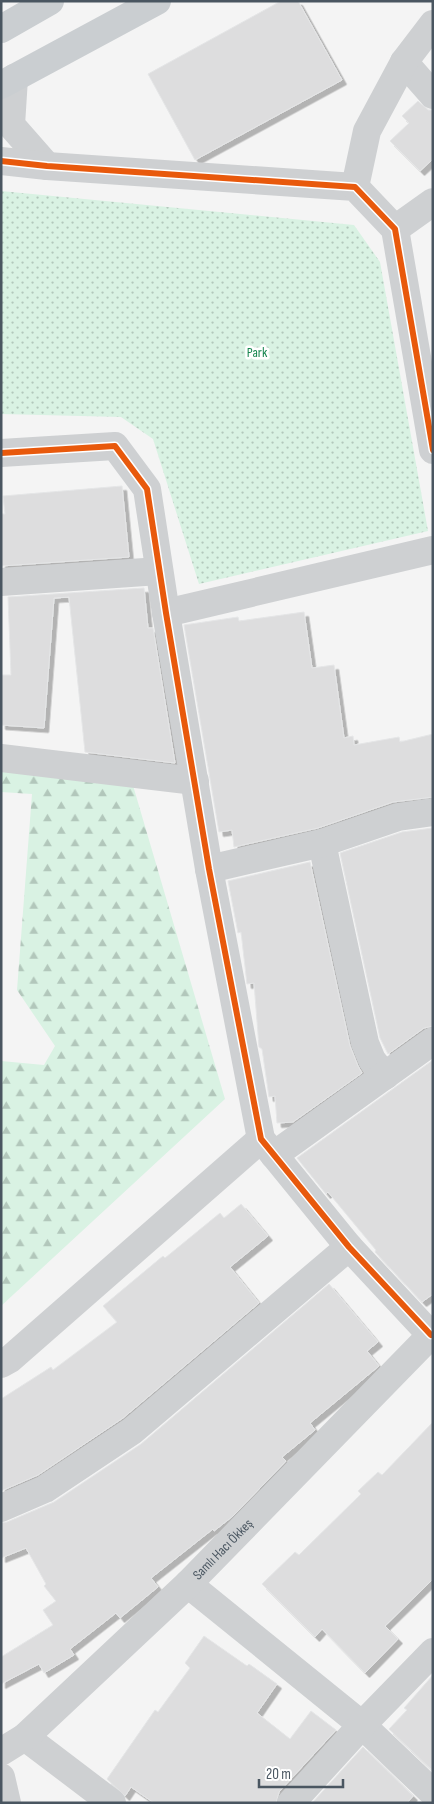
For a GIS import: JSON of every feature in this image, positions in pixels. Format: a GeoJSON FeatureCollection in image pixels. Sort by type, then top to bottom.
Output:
{"type":"FeatureCollection","features":[{"type":"Feature","properties":{"kind":"main road"},"geometry":{"type":"LineString","coordinates":[[1,29],[50,1]]}},
{"type":"Feature","properties":{"kind":"main road"},"geometry":{"type":"LineString","coordinates":[[8,81],[157,1]]}},
{"type":"Feature","properties":{"kind":"street"},"geometry":{"type":"LineString","coordinates":[[355,187],[367,131],[404,62],[433,24]]}},
{"type":"Feature","properties":{"kind":"street"},"geometry":{"type":"LineString","coordinates":[[404,62],[433,95]]}},
{"type":"Feature","properties":{"kind":"street"},"geometry":{"type":"LineString","coordinates":[[8,81],[11,126],[46,166]]}},
{"type":"Feature","properties":{"kind":"street"},"geometry":{"type":"LineString","coordinates":[[1,160],[46,166],[355,187],[396,229],[433,450]]}},
{"type":"Feature","properties":{"kind":"street"},"geometry":{"type":"LineString","coordinates":[[396,229],[433,202]]}},
{"type":"Feature","properties":{"kind":"street"},"geometry":{"type":"LineString","coordinates":[[1,452],[115,446],[147,489],[209,869],[268,1147],[349,1247],[432,1334]]}},
{"type":"Feature","properties":{"kind":"street"},"geometry":{"type":"LineString","coordinates":[[166,613],[433,550]]}},
{"type":"Feature","properties":{"kind":"street"},"geometry":{"type":"LineString","coordinates":[[1,582],[159,571]]}},
{"type":"Feature","properties":{"kind":"street"},"geometry":{"type":"LineString","coordinates":[[1,758],[195,781]]}},
{"type":"Feature","properties":{"kind":"street"},"geometry":{"type":"LineString","coordinates":[[209,869],[322,843],[398,817],[433,812]]}},
{"type":"Feature","properties":{"kind":"street"},"geometry":{"type":"LineString","coordinates":[[322,843],[365,1043],[372,1060],[385,1076]]}},
{"type":"Feature","properties":{"kind":"street"},"geometry":{"type":"LineString","coordinates":[[1,1364],[10,1359],[268,1147],[385,1076],[433,1041]]}},
{"type":"Feature","properties":{"kind":"street"},"geometry":{"type":"LineString","coordinates":[[1,1508],[45,1489],[132,1431],[349,1247]]}},
{"type":"Feature","properties":{"kind":"street","name":"Samlı Hacı Ökkeş"},"geometry":{"type":"LineString","coordinates":[[1,1752],[25,1737],[188,1584],[432,1334]]}},
{"type":"Feature","properties":{"kind":"street"},"geometry":{"type":"LineString","coordinates":[[188,1584],[362,1725],[433,1793]]}},
{"type":"Feature","properties":{"kind":"street"},"geometry":{"type":"LineString","coordinates":[[291,1803],[362,1725],[433,1652]]}},
{"type":"Feature","properties":{"kind":"street"},"geometry":{"type":"LineString","coordinates":[[25,1737],[112,1803]]}},
{"type":"Feature","properties":{"kind":"street"},"geometry":{"type":"LineString","coordinates":[[1,1777],[8,1803]]}},
{"type":"Feature","properties":{"kind":"green space","name":"Park"},"geometry":{"type":"Polygon","coordinates":[[[1,191],[354,225],[380,262],[428,531],[199,584],[153,439],[121,417],[1,414],[1,191]]]}},
{"type":"Feature","properties":{"kind":"green space"},"geometry":{"type":"Polygon","coordinates":[[[1,767],[132,782],[225,1099],[1,1306],[1,1061],[44,1065],[55,1046],[17,990],[32,794],[1,792],[1,767]]]}},
{"type":"Feature","properties":{"kind":"building"},"geometry":{"type":"Polygon","coordinates":[[[281,1],[298,1],[342,80],[195,160],[148,74],[281,1]]]}},
{"type":"Feature","properties":{"kind":"building"},"geometry":{"type":"Polygon","coordinates":[[[418,101],[428,110],[433,110],[433,159],[420,171],[390,141],[409,123],[402,116],[418,101]]]}},
{"type":"Feature","properties":{"kind":"building"},"geometry":{"type":"Polygon","coordinates":[[[122,486],[129,557],[1,566],[1,514],[5,514],[3,496],[122,486]]]}},
{"type":"Feature","properties":{"kind":"building"},"geometry":{"type":"Polygon","coordinates":[[[144,588],[148,628],[153,628],[175,763],[85,752],[69,597],[54,598],[44,728],[1,725],[1,675],[11,675],[8,597],[144,588]]]}},
{"type":"Feature","properties":{"kind":"building"},"geometry":{"type":"Polygon","coordinates":[[[304,612],[312,668],[334,665],[344,738],[353,736],[354,745],[399,737],[400,742],[433,734],[433,797],[393,802],[318,828],[234,847],[232,830],[219,832],[184,625],[238,617],[239,621],[304,612]]]}},
{"type":"Feature","properties":{"kind":"building"},"geometry":{"type":"Polygon","coordinates":[[[433,828],[433,1026],[424,1028],[388,1054],[380,1038],[340,853],[402,832],[433,828]]]}},
{"type":"Feature","properties":{"kind":"building"},"geometry":{"type":"Polygon","coordinates":[[[310,862],[350,1046],[362,1073],[293,1122],[277,1123],[275,1096],[269,1097],[262,1049],[259,1047],[254,983],[247,984],[241,932],[238,933],[228,881],[310,862]]]}},
{"type":"Feature","properties":{"kind":"building"},"geometry":{"type":"Polygon","coordinates":[[[433,1060],[433,1294],[422,1302],[375,1252],[376,1250],[328,1192],[326,1194],[297,1158],[433,1060]]]}},
{"type":"Feature","properties":{"kind":"building"},"geometry":{"type":"Polygon","coordinates":[[[241,1204],[268,1236],[230,1267],[259,1303],[123,1418],[38,1475],[1,1491],[1,1399],[51,1367],[53,1370],[117,1322],[103,1306],[163,1256],[165,1258],[220,1213],[224,1218],[241,1204]]]}},
{"type":"Feature","properties":{"kind":"building"},"geometry":{"type":"Polygon","coordinates":[[[329,1284],[378,1342],[367,1351],[379,1366],[310,1423],[315,1430],[282,1457],[286,1461],[233,1516],[214,1531],[213,1529],[151,1578],[158,1587],[120,1618],[116,1613],[70,1649],[74,1655],[44,1673],[39,1664],[1,1684],[1,1657],[53,1625],[43,1610],[56,1601],[44,1586],[46,1584],[26,1548],[1,1558],[1,1523],[54,1502],[141,1444],[329,1284]]]}},
{"type":"Feature","properties":{"kind":"building"},"geometry":{"type":"Polygon","coordinates":[[[433,1422],[433,1579],[385,1626],[398,1639],[365,1673],[322,1629],[315,1637],[262,1584],[295,1552],[299,1555],[361,1494],[358,1491],[378,1472],[382,1475],[433,1422]]]}},
{"type":"Feature","properties":{"kind":"building"},"geometry":{"type":"Polygon","coordinates":[[[204,1636],[277,1684],[257,1713],[290,1739],[311,1711],[336,1730],[279,1792],[276,1803],[154,1803],[131,1787],[125,1796],[107,1779],[155,1710],[158,1712],[190,1668],[185,1663],[204,1636]]]}},
{"type":"Feature","properties":{"kind":"building"},"geometry":{"type":"Polygon","coordinates":[[[433,1675],[433,1771],[389,1729],[407,1710],[404,1708],[433,1675]]]}},
{"type":"Feature","properties":{"kind":"building"},"geometry":{"type":"Polygon","coordinates":[[[363,1747],[413,1796],[407,1803],[312,1803],[363,1747]]]}},
{"type":"Feature","properties":{"kind":"cycle path"},"geometry":{"type":"LineString","coordinates":[[1,161],[47,166],[355,187],[395,229],[433,450]]}},
{"type":"Feature","properties":{"kind":"cycle path"},"geometry":{"type":"LineString","coordinates":[[1,453],[115,446],[147,489],[209,869],[261,1139],[349,1247],[431,1335]]}}]}
